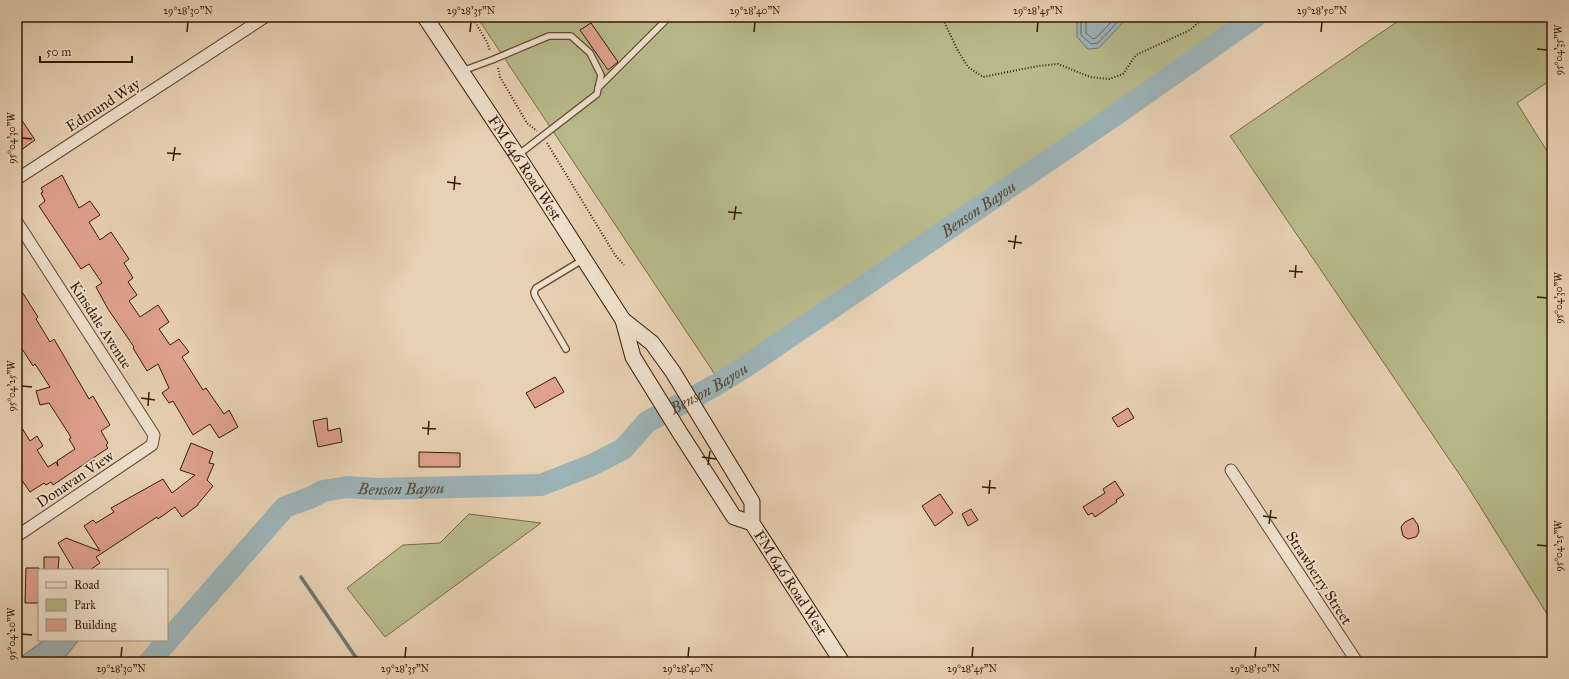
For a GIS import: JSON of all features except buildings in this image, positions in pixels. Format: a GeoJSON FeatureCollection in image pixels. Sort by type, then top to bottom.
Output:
{"type":"FeatureCollection","features":[{"type":"Feature","properties":{"kind":"main road","name":"FM 646 Road West"},"geometry":{"type":"LineString","coordinates":[[431,19],[461,71],[623,320],[633,357],[680,433],[734,517],[752,523]]}},
{"type":"Feature","properties":{"kind":"main road","name":"FM 646 Road West"},"geometry":{"type":"LineString","coordinates":[[623,320],[652,343],[673,372],[752,502],[752,523],[842,662]]}},
{"type":"Feature","properties":{"kind":"street","name":"Edmund Way"},"geometry":{"type":"LineString","coordinates":[[17,179],[265,17]]}},
{"type":"Feature","properties":{"kind":"street","name":"Kinsdale Avenue"},"geometry":{"type":"LineString","coordinates":[[17,222],[154,435],[152,445]]}},
{"type":"Feature","properties":{"kind":"street","name":"Donavan View"},"geometry":{"type":"LineString","coordinates":[[17,530],[20,534],[152,445]]}},
{"type":"Feature","properties":{"kind":"street","name":"Strawberry Street"},"geometry":{"type":"LineString","coordinates":[[1230,470],[1357,662]]}},
{"type":"Feature","properties":{"kind":"lane"},"geometry":{"type":"LineString","coordinates":[[598,89],[669,17]]}},
{"type":"Feature","properties":{"kind":"lane"},"geometry":{"type":"LineString","coordinates":[[461,71],[492,60],[549,36],[571,36],[590,53],[601,75],[597,94],[517,155]]}},
{"type":"Feature","properties":{"kind":"lane"},"geometry":{"type":"LineString","coordinates":[[566,349],[534,292],[536,288],[584,259]]}},
{"type":"Feature","properties":{"kind":"path"},"geometry":{"type":"LineString","coordinates":[[472,17],[487,42],[492,60],[498,69],[500,77],[527,122],[542,135],[616,255],[624,265]]}},
{"type":"Feature","properties":{"kind":"path"},"geometry":{"type":"LineString","coordinates":[[886,19],[891,17]]}},
{"type":"Feature","properties":{"kind":"path"},"geometry":{"type":"LineString","coordinates":[[942,17],[957,49],[968,67],[983,77],[1038,66],[1058,64],[1090,77],[1108,79],[1123,74],[1136,54],[1190,30],[1204,17]]}},
{"type":"Feature","properties":{"kind":"green space"},"geometry":{"type":"Polygon","coordinates":[[[477,17],[1254,17],[720,382],[477,17]]]}},
{"type":"Feature","properties":{"kind":"green space"},"geometry":{"type":"Polygon","coordinates":[[[1404,17],[1552,17],[1552,79],[1517,103],[1552,159],[1552,622],[1468,487],[1230,136],[1404,17]]]}},
{"type":"Feature","properties":{"kind":"green space"},"geometry":{"type":"Polygon","coordinates":[[[469,514],[541,523],[385,637],[347,588],[403,545],[440,543],[469,514]]]}},
{"type":"Feature","properties":{"kind":"water"},"geometry":{"type":"Polygon","coordinates":[[[1077,17],[1128,17],[1099,48],[1088,49],[1077,37],[1077,17]]]}},
{"type":"Feature","properties":{"kind":"water"},"geometry":{"type":"Polygon","coordinates":[[[44,641],[78,641],[61,662],[17,662],[17,658],[44,641]]]}},
{"type":"Feature","properties":{"kind":"waterway","name":"Benson Bayou"},"geometry":{"type":"LineString","coordinates":[[168,640],[285,507],[312,497],[323,491],[348,487],[376,489],[541,485],[592,465],[623,449],[647,422],[716,385],[742,369],[1111,118],[1255,17]]}},
{"type":"Feature","properties":{"kind":"waterway","name":"Benson Bayou"},"geometry":{"type":"LineString","coordinates":[[251,544],[256,547]]}},
{"type":"Feature","properties":{"kind":"waterway"},"geometry":{"type":"LineString","coordinates":[[301,577],[359,662]]}},
{"type":"Feature","properties":{"kind":"waterway","name":"Benson Bayou"},"geometry":{"type":"LineString","coordinates":[[149,662],[167,641]]}}]}
